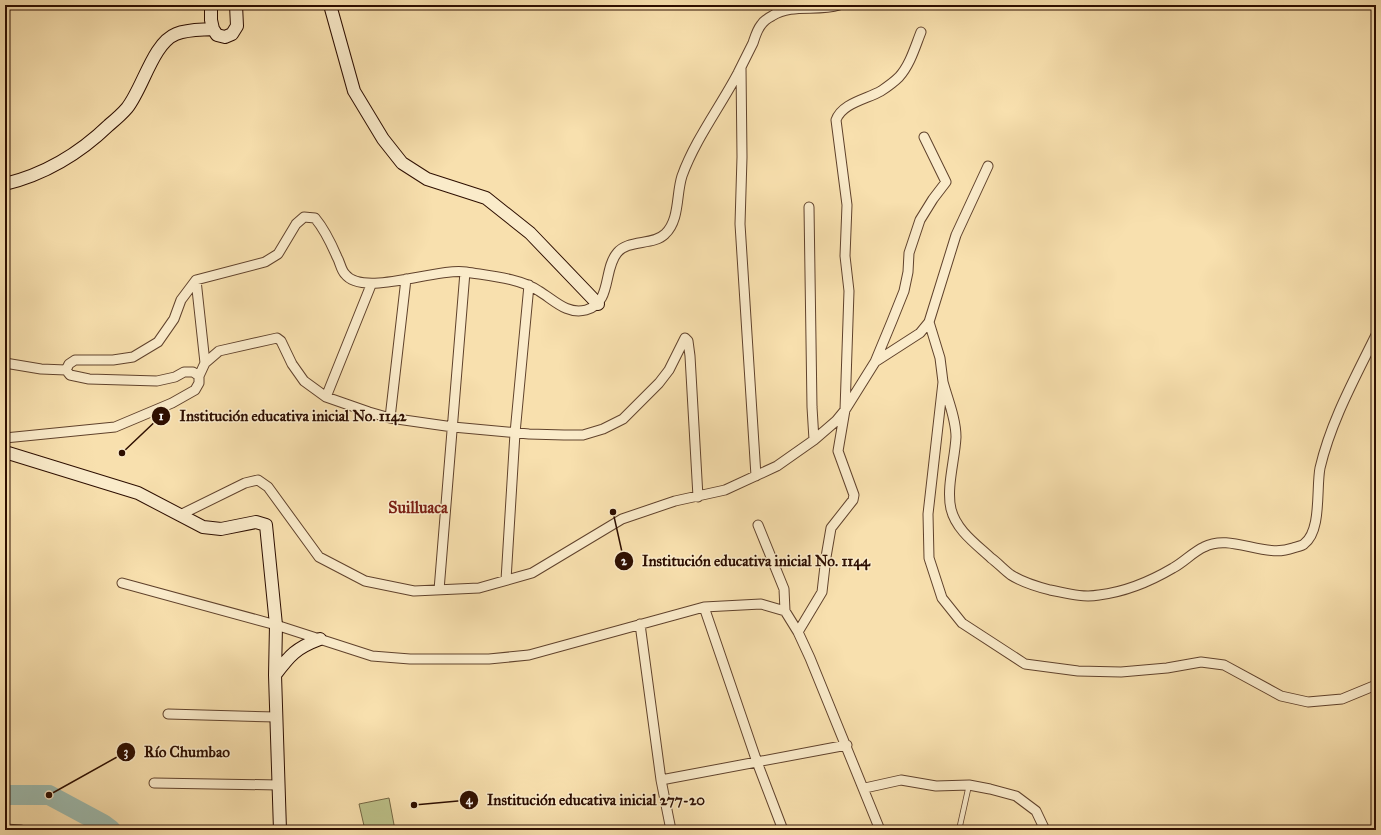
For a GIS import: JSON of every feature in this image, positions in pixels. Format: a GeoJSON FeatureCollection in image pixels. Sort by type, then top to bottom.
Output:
{"type":"FeatureCollection","features":[{"type":"Feature","properties":{"kind":"street"},"geometry":{"type":"LineString","coordinates":[[211,5],[212,29],[217,35],[225,37],[232,34],[237,26],[236,5]]}},
{"type":"Feature","properties":{"kind":"street"},"geometry":{"type":"LineString","coordinates":[[330,5],[354,91],[383,139],[402,163],[427,179],[486,198],[530,233],[598,304]]}},
{"type":"Feature","properties":{"kind":"street"},"geometry":{"type":"LineString","coordinates":[[66,370],[69,364],[75,360],[113,360],[132,357],[158,342],[174,319],[181,300],[196,280],[265,262],[278,254],[288,240],[296,224],[304,217],[315,218],[323,227],[345,275],[354,280],[371,284],[456,270],[529,285],[564,308],[576,311],[587,310],[598,304],[606,288],[609,267],[618,252],[630,245],[650,242],[665,234],[673,222],[682,177],[703,133],[741,66],[760,26],[772,16],[787,10],[839,5]]}},
{"type":"Feature","properties":{"kind":"street"},"geometry":{"type":"LineString","coordinates":[[5,184],[58,165],[90,143],[127,108],[147,74],[157,51],[164,41],[176,34],[212,29]]}},
{"type":"Feature","properties":{"kind":"street"},"geometry":{"type":"LineString","coordinates":[[798,632],[822,592],[831,528],[853,500],[854,494],[838,451],[846,410],[849,291],[845,256],[847,205],[836,120],[838,114],[848,106],[884,89],[900,76],[910,60],[921,32]]}},
{"type":"Feature","properties":{"kind":"street"},"geometry":{"type":"LineString","coordinates":[[741,66],[742,158],[740,224],[756,476]]}},
{"type":"Feature","properties":{"kind":"street"},"geometry":{"type":"LineString","coordinates":[[180,515],[245,483],[258,480],[268,487],[319,557],[365,581],[414,591],[479,588],[532,573],[622,519],[675,501],[725,490],[777,466],[814,440],[836,421],[846,410],[875,362],[904,291],[915,232],[926,209],[946,182],[924,137]]}},
{"type":"Feature","properties":{"kind":"street"},"geometry":{"type":"LineString","coordinates":[[875,362],[920,333],[929,322],[956,235],[988,166]]}},
{"type":"Feature","properties":{"kind":"street"},"geometry":{"type":"LineString","coordinates":[[809,207],[812,407],[814,440]]}},
{"type":"Feature","properties":{"kind":"street"},"geometry":{"type":"LineString","coordinates":[[439,590],[465,272]]}},
{"type":"Feature","properties":{"kind":"street"},"geometry":{"type":"LineString","coordinates":[[390,418],[406,279]]}},
{"type":"Feature","properties":{"kind":"street"},"geometry":{"type":"LineString","coordinates":[[196,280],[205,363]]}},
{"type":"Feature","properties":{"kind":"street"},"geometry":{"type":"LineString","coordinates":[[326,397],[371,284]]}},
{"type":"Feature","properties":{"kind":"street"},"geometry":{"type":"LineString","coordinates":[[506,580],[515,433],[529,285]]}},
{"type":"Feature","properties":{"kind":"street"},"geometry":{"type":"LineString","coordinates":[[929,322],[940,358],[943,382],[953,417],[956,435],[950,495],[950,508],[955,520],[963,532],[1012,576],[1040,588],[1076,595],[1098,596],[1130,588],[1173,568],[1205,546],[1219,543],[1240,545],[1266,551],[1288,550],[1305,544],[1313,530],[1318,505],[1320,468],[1327,447],[1340,409],[1376,335]]}},
{"type":"Feature","properties":{"kind":"street"},"geometry":{"type":"LineString","coordinates":[[5,438],[114,427],[172,403],[195,390],[199,383],[199,376],[205,363],[219,351],[277,338],[282,341],[292,364],[304,381],[326,397],[390,418],[453,427],[515,433],[583,435],[603,429],[623,419],[659,383],[669,370],[685,338],[688,342],[690,356],[698,497]]}},
{"type":"Feature","properties":{"kind":"street"},"geometry":{"type":"LineString","coordinates":[[5,363],[41,369],[66,370],[70,375],[89,379],[157,381],[175,377],[184,372],[193,372],[199,376]]}},
{"type":"Feature","properties":{"kind":"street"},"geometry":{"type":"LineString","coordinates":[[943,382],[928,514],[929,558],[942,598],[962,624],[1025,664],[1078,671],[1121,672],[1167,668],[1201,662],[1224,665],[1281,696],[1308,702],[1342,699],[1376,685]]}},
{"type":"Feature","properties":{"kind":"street"},"geometry":{"type":"LineString","coordinates":[[5,452],[138,493],[203,527],[221,529],[256,522],[266,525],[276,626],[275,675],[280,830]]}},
{"type":"Feature","properties":{"kind":"street"},"geometry":{"type":"LineString","coordinates":[[758,525],[784,589],[785,610],[798,632],[847,745],[880,830]]}},
{"type":"Feature","properties":{"kind":"street"},"geometry":{"type":"LineString","coordinates":[[122,583],[276,626],[372,656],[410,659],[489,659],[529,655],[611,634],[640,624],[704,607],[761,604],[785,610]]}},
{"type":"Feature","properties":{"kind":"street"},"geometry":{"type":"LineString","coordinates":[[704,607],[757,762],[783,830]]}},
{"type":"Feature","properties":{"kind":"street"},"geometry":{"type":"LineString","coordinates":[[640,624],[661,780],[671,830]]}},
{"type":"Feature","properties":{"kind":"street"},"geometry":{"type":"LineString","coordinates":[[275,675],[285,660],[300,647],[320,640]]}},
{"type":"Feature","properties":{"kind":"street"},"geometry":{"type":"LineString","coordinates":[[168,714],[276,717]]}},
{"type":"Feature","properties":{"kind":"street"},"geometry":{"type":"LineString","coordinates":[[661,780],[847,745]]}},
{"type":"Feature","properties":{"kind":"street"},"geometry":{"type":"LineString","coordinates":[[864,788],[901,780],[936,786],[969,785],[1016,796],[1036,811],[1045,830]]}},
{"type":"Feature","properties":{"kind":"street"},"geometry":{"type":"LineString","coordinates":[[154,783],[278,785]]}},
{"type":"Feature","properties":{"kind":"street"},"geometry":{"type":"LineString","coordinates":[[5,829],[21,830]]}},
{"type":"Feature","properties":{"kind":"lane"},"geometry":{"type":"LineString","coordinates":[[959,830],[969,785]]}},
{"type":"Feature","properties":{"kind":"green space"},"geometry":{"type":"Polygon","coordinates":[[[389,798],[395,830],[365,830],[359,804],[389,798]]]}},
{"type":"Feature","properties":{"kind":"waterway"},"geometry":{"type":"LineString","coordinates":[[5,795],[49,795],[103,824],[111,830]]}},
{"type":"Feature","properties":{"kind":"place","name":"Institución educativa inicial No. 1142"},"geometry":{"type":"Point","coordinates":[122,453]}},
{"type":"Feature","properties":{"kind":"place","name":"Institución educativa inicial No. 1144"},"geometry":{"type":"Point","coordinates":[613,512]}},
{"type":"Feature","properties":{"kind":"place","name":"Río Chumbao"},"geometry":{"type":"Point","coordinates":[49,795]}},
{"type":"Feature","properties":{"kind":"place","name":"Institución educativa inicial 277-20"},"geometry":{"type":"Point","coordinates":[414,805]}},
{"type":"Feature","properties":{"kind":"district","name":"Suilluaca"},"geometry":{"type":"Point","coordinates":[418,507]}}]}
